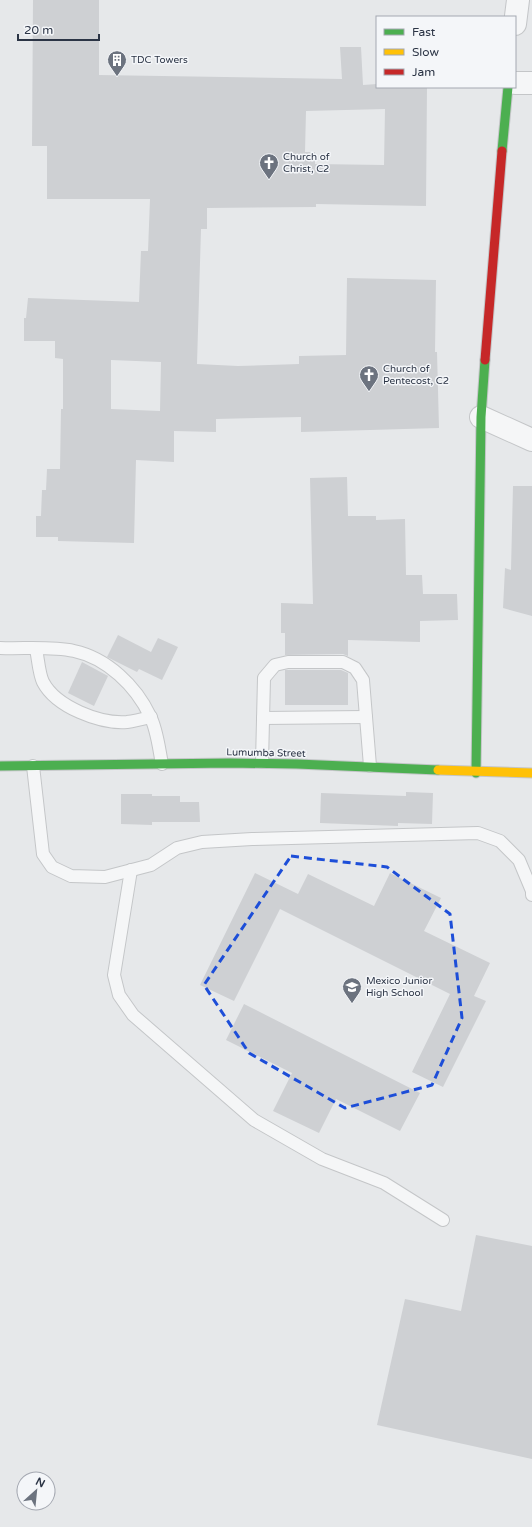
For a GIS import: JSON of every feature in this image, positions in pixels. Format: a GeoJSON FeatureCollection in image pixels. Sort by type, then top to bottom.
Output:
{"type":"FeatureCollection","features":[{"type":"Feature","properties":{"kind":"street"},"geometry":{"type":"LineString","coordinates":[[516,16],[518,0]]}},
{"type":"Feature","properties":{"kind":"street"},"geometry":{"type":"LineString","coordinates":[[516,83],[532,83]]}},
{"type":"Feature","properties":{"kind":"street"},"geometry":{"type":"LineString","coordinates":[[476,773],[481,417],[508,88]]}},
{"type":"Feature","properties":{"kind":"street"},"geometry":{"type":"LineString","coordinates":[[481,417],[532,440]]}},
{"type":"Feature","properties":{"kind":"street","name":"Lumumba Street"},"geometry":{"type":"LineString","coordinates":[[0,766],[262,762],[370,766],[476,773],[532,773]]}},
{"type":"Feature","properties":{"kind":"lane"},"geometry":{"type":"LineString","coordinates":[[0,648],[74,651],[100,661],[119,674],[138,693],[151,717],[162,764]]}},
{"type":"Feature","properties":{"kind":"lane"},"geometry":{"type":"LineString","coordinates":[[36,649],[43,682],[62,702],[97,719],[126,722],[151,717]]}},
{"type":"Feature","properties":{"kind":"lane"},"geometry":{"type":"LineString","coordinates":[[262,762],[264,678],[274,665],[288,662],[343,662],[355,668],[363,680],[370,766]]}},
{"type":"Feature","properties":{"kind":"lane"},"geometry":{"type":"LineString","coordinates":[[263,718],[366,717]]}},
{"type":"Feature","properties":{"kind":"lane"},"geometry":{"type":"LineString","coordinates":[[33,766],[43,854],[52,867],[71,876],[105,877],[151,865],[177,848],[202,842],[252,839],[478,833],[500,842],[519,860],[532,891],[532,895]]}},
{"type":"Feature","properties":{"kind":"lane"},"geometry":{"type":"LineString","coordinates":[[131,870],[114,974],[119,995],[132,1016],[254,1120],[322,1159],[384,1183],[443,1220]]}},
{"type":"Feature","properties":{"kind":"highlighted area"},"geometry":{"type":"Polygon","coordinates":[[[291,856],[387,867],[450,914],[462,1018],[432,1085],[345,1108],[249,1053],[204,985],[291,856]]]}},
{"type":"Feature","properties":{"kind":"building"},"geometry":{"type":"Polygon","coordinates":[[[33,0],[99,0],[99,75],[342,79],[340,47],[361,47],[363,85],[376,84],[376,88],[427,88],[426,206],[316,204],[316,207],[207,208],[207,229],[201,229],[197,364],[238,366],[299,364],[299,356],[346,355],[347,278],[436,280],[435,352],[437,352],[439,428],[301,432],[301,417],[216,419],[216,432],[174,431],[174,462],[136,460],[134,543],[58,541],[58,537],[36,537],[36,516],[41,516],[42,490],[46,490],[47,469],[60,469],[61,409],[63,409],[63,359],[55,358],[55,341],[24,341],[24,318],[26,318],[28,298],[139,302],[141,251],[148,251],[150,199],[47,199],[47,146],[32,146],[33,0]],[[385,109],[306,111],[305,152],[315,152],[315,164],[384,165],[385,109]],[[111,360],[111,409],[160,411],[161,362],[111,360]]]}},
{"type":"Feature","properties":{"kind":"building"},"geometry":{"type":"Polygon","coordinates":[[[347,477],[348,516],[376,516],[376,520],[405,519],[406,575],[422,575],[423,594],[457,594],[458,620],[420,621],[420,642],[348,640],[348,656],[343,654],[285,655],[285,633],[281,633],[281,603],[313,604],[310,478],[347,477]]]}},
{"type":"Feature","properties":{"kind":"building"},"geometry":{"type":"Polygon","coordinates":[[[513,486],[532,486],[532,616],[503,608],[505,568],[511,570],[513,486]]]}},
{"type":"Feature","properties":{"kind":"building"},"geometry":{"type":"Polygon","coordinates":[[[118,635],[151,652],[158,638],[178,647],[162,680],[139,669],[137,672],[107,657],[118,635]]]}},
{"type":"Feature","properties":{"kind":"building"},"geometry":{"type":"Polygon","coordinates":[[[82,662],[108,676],[94,706],[68,693],[82,662]]]}},
{"type":"Feature","properties":{"kind":"building"},"geometry":{"type":"Polygon","coordinates":[[[285,670],[341,670],[348,673],[348,705],[285,705],[285,670]]]}},
{"type":"Feature","properties":{"kind":"building"},"geometry":{"type":"Polygon","coordinates":[[[406,792],[433,793],[432,824],[398,823],[398,826],[320,823],[321,793],[406,796],[406,792]]]}},
{"type":"Feature","properties":{"kind":"building"},"geometry":{"type":"Polygon","coordinates":[[[121,794],[180,796],[180,802],[199,802],[200,822],[152,822],[152,825],[121,824],[121,794]]]}},
{"type":"Feature","properties":{"kind":"building"},"geometry":{"type":"Polygon","coordinates":[[[255,873],[298,894],[308,874],[374,906],[390,873],[441,898],[424,931],[490,963],[474,996],[486,1001],[443,1087],[412,1072],[450,994],[280,909],[234,1001],[200,985],[255,873]]]}},
{"type":"Feature","properties":{"kind":"building"},"geometry":{"type":"Polygon","coordinates":[[[244,1004],[420,1093],[400,1131],[336,1099],[319,1133],[273,1111],[292,1073],[226,1040],[244,1004]]]}},
{"type":"Feature","properties":{"kind":"building"},"geometry":{"type":"Polygon","coordinates":[[[476,1235],[532,1246],[532,1459],[377,1425],[405,1299],[461,1311],[476,1235]]]}},
{"type":"Feature","properties":{"kind":"traffic: fast"},"geometry":{"type":"LineString","coordinates":[[502,151],[508,88]]}},
{"type":"Feature","properties":{"kind":"traffic: fast"},"geometry":{"type":"LineString","coordinates":[[476,773],[481,417],[485,360]]}},
{"type":"Feature","properties":{"kind":"traffic: fast"},"geometry":{"type":"LineString","coordinates":[[0,766],[230,763],[297,764],[438,770]]}},
{"type":"Feature","properties":{"kind":"traffic: slow"},"geometry":{"type":"LineString","coordinates":[[438,770],[532,773]]}},
{"type":"Feature","properties":{"kind":"traffic: jam"},"geometry":{"type":"LineString","coordinates":[[485,360],[502,151]]}},
{"type":"Feature","properties":{"kind":"place","name":"TDC Towers"},"geometry":{"type":"Point","coordinates":[117,77]}},
{"type":"Feature","properties":{"kind":"place","name":"Church of Christ, C2"},"geometry":{"type":"Point","coordinates":[269,180]}},
{"type":"Feature","properties":{"kind":"place","name":"Church of Pentecost, C2"},"geometry":{"type":"Point","coordinates":[369,392]}},
{"type":"Feature","properties":{"kind":"place","name":"Mexico Junior High School"},"geometry":{"type":"Point","coordinates":[352,1004]}}]}
